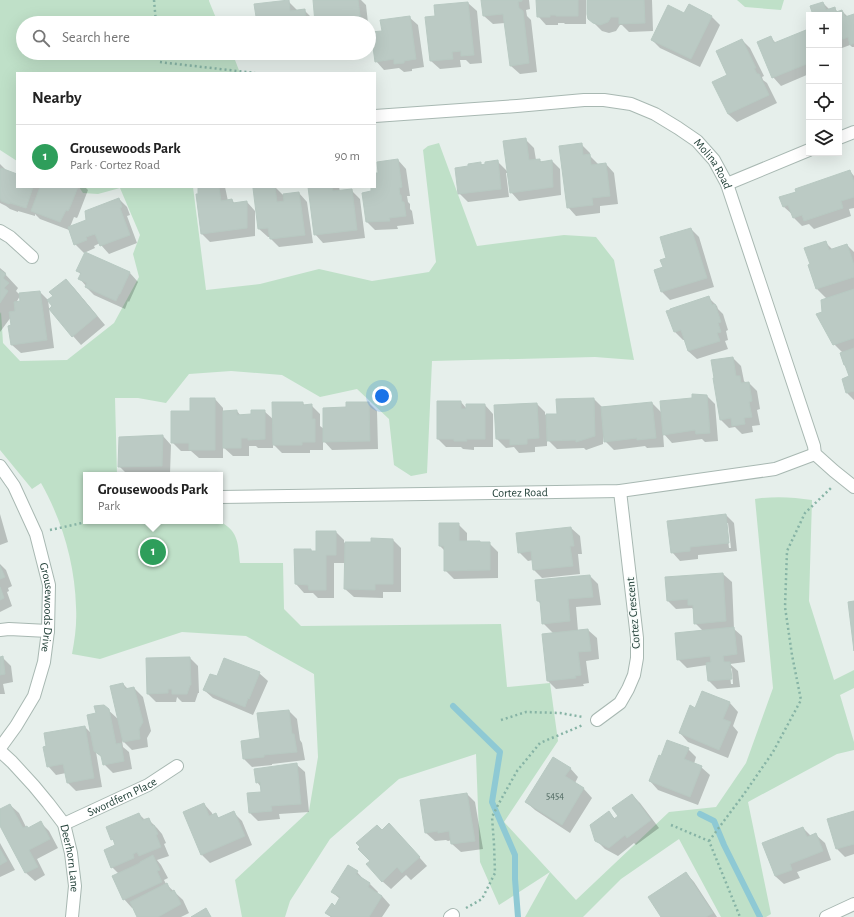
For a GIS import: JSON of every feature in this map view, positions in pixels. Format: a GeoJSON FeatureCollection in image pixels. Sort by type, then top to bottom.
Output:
{"type":"FeatureCollection","features":[{"type":"Feature","properties":{"kind":"street","name":"Molina Road"},"geometry":{"type":"LineString","coordinates":[[376,116],[584,100],[604,100],[631,104],[655,114],[697,142],[714,160],[727,184],[814,446],[815,454]]}},
{"type":"Feature","properties":{"kind":"street"},"geometry":{"type":"LineString","coordinates":[[842,137],[854,132]]}},
{"type":"Feature","properties":{"kind":"street"},"geometry":{"type":"LineString","coordinates":[[727,184],[806,151]]}},
{"type":"Feature","properties":{"kind":"street"},"geometry":{"type":"LineString","coordinates":[[0,230],[32,257]]}},
{"type":"Feature","properties":{"kind":"street"},"geometry":{"type":"LineString","coordinates":[[815,454],[854,488]]}},
{"type":"Feature","properties":{"kind":"street","name":"Cortez Road"},"geometry":{"type":"LineString","coordinates":[[223,497],[620,491],[775,469],[815,454]]}},
{"type":"Feature","properties":{"kind":"street","name":"Grousewoods Drive"},"geometry":{"type":"LineString","coordinates":[[0,466],[14,486],[36,534],[49,585],[48,631],[44,662],[34,696],[0,750]]}},
{"type":"Feature","properties":{"kind":"street","name":"Cortez Crescent"},"geometry":{"type":"LineString","coordinates":[[597,720],[620,703],[634,675],[637,658],[620,491]]}},
{"type":"Feature","properties":{"kind":"street"},"geometry":{"type":"LineString","coordinates":[[0,630],[48,631]]}},
{"type":"Feature","properties":{"kind":"street","name":"Deerhorn Lane"},"geometry":{"type":"LineString","coordinates":[[0,750],[34,786],[64,824],[71,853],[74,886],[72,917]]}},
{"type":"Feature","properties":{"kind":"street","name":"Swordfern Place"},"geometry":{"type":"LineString","coordinates":[[64,824],[148,785],[177,766]]}},
{"type":"Feature","properties":{"kind":"street"},"geometry":{"type":"LineString","coordinates":[[826,917],[854,904]]}},
{"type":"Feature","properties":{"kind":"path"},"geometry":{"type":"LineString","coordinates":[[154,0],[155,16]]}},
{"type":"Feature","properties":{"kind":"path"},"geometry":{"type":"LineString","coordinates":[[159,60],[159,62],[246,72]]}},
{"type":"Feature","properties":{"kind":"path"},"geometry":{"type":"LineString","coordinates":[[709,841],[773,752],[801,700],[792,655],[785,607],[787,551],[805,513],[842,478]]}},
{"type":"Feature","properties":{"kind":"path"},"geometry":{"type":"LineString","coordinates":[[36,534],[83,523]]}},
{"type":"Feature","properties":{"kind":"path"},"geometry":{"type":"LineString","coordinates":[[501,720],[526,712],[560,712],[597,720]]}},
{"type":"Feature","properties":{"kind":"path"},"geometry":{"type":"LineString","coordinates":[[451,916],[482,899],[495,873],[492,817],[517,771],[540,743],[597,720]]}},
{"type":"Feature","properties":{"kind":"path"},"geometry":{"type":"LineString","coordinates":[[670,825],[709,841],[740,917]]}},
{"type":"Feature","properties":{"kind":"green space"},"geometry":{"type":"Polygon","coordinates":[[[0,0],[209,0],[215,16],[16,16],[16,60],[235,60],[240,72],[16,72],[16,160],[0,150],[0,0]]]}},
{"type":"Feature","properties":{"kind":"green space"},"geometry":{"type":"Polygon","coordinates":[[[737,0],[784,0],[781,10],[745,7],[737,0]]]}},
{"type":"Feature","properties":{"kind":"green space"},"geometry":{"type":"Polygon","coordinates":[[[439,143],[477,246],[564,235],[596,237],[614,260],[634,360],[595,357],[432,361],[427,473],[411,476],[394,465],[389,419],[357,389],[320,397],[282,375],[231,371],[189,374],[166,403],[138,398],[115,398],[117,472],[83,472],[83,524],[223,523],[231,530],[234,535],[238,545],[240,563],[283,563],[284,609],[301,626],[501,624],[507,687],[550,683],[558,741],[504,822],[576,900],[669,812],[716,807],[746,763],[773,688],[755,499],[784,497],[812,500],[809,601],[834,680],[854,670],[854,688],[840,695],[854,742],[854,750],[837,754],[748,802],[771,914],[766,917],[721,917],[679,839],[621,879],[583,917],[525,917],[550,872],[499,905],[480,862],[476,754],[399,779],[330,839],[290,901],[285,917],[242,917],[235,880],[309,811],[318,757],[314,674],[246,636],[182,632],[100,659],[72,654],[76,625],[75,591],[70,559],[61,527],[41,483],[32,489],[0,450],[1,312],[3,343],[20,361],[67,360],[114,323],[139,277],[133,254],[140,235],[120,188],[193,188],[206,290],[260,284],[319,269],[372,281],[429,272],[436,262],[423,150],[428,146],[439,143]]]}},
{"type":"Feature","properties":{"kind":"green space"},"geometry":{"type":"Polygon","coordinates":[[[80,188],[120,188],[98,194],[83,193],[80,188]]]}},
{"type":"Feature","properties":{"kind":"building"},"geometry":{"type":"Polygon","coordinates":[[[289,0],[290,11],[305,9],[306,16],[256,16],[254,4],[289,0]]]}},
{"type":"Feature","properties":{"kind":"building"},"geometry":{"type":"Polygon","coordinates":[[[313,0],[358,0],[360,16],[314,16],[313,0]]]}},
{"type":"Feature","properties":{"kind":"building"},"geometry":{"type":"Polygon","coordinates":[[[481,0],[522,0],[518,2],[519,8],[523,11],[529,63],[510,66],[503,14],[483,16],[481,0]]]}},
{"type":"Feature","properties":{"kind":"building"},"geometry":{"type":"Polygon","coordinates":[[[536,0],[578,0],[578,16],[550,15],[550,17],[537,17],[536,0]]]}},
{"type":"Feature","properties":{"kind":"building"},"geometry":{"type":"Polygon","coordinates":[[[587,0],[644,0],[645,23],[619,24],[619,17],[611,17],[608,22],[600,25],[593,23],[588,19],[587,0]]]}},
{"type":"Feature","properties":{"kind":"building"},"geometry":{"type":"Polygon","coordinates":[[[468,2],[474,55],[461,56],[461,51],[452,52],[453,59],[430,61],[425,17],[435,16],[434,5],[468,2]]]}},
{"type":"Feature","properties":{"kind":"building"},"geometry":{"type":"Polygon","coordinates":[[[823,2],[826,10],[835,7],[836,12],[812,12],[810,6],[823,2]]]}},
{"type":"Feature","properties":{"kind":"building"},"geometry":{"type":"Polygon","coordinates":[[[689,4],[712,16],[691,59],[651,40],[668,5],[684,13],[689,4]]]}},
{"type":"Feature","properties":{"kind":"building"},"geometry":{"type":"Polygon","coordinates":[[[842,10],[845,17],[854,14],[854,43],[850,45],[848,37],[843,39],[842,12],[836,12],[842,10]]]}},
{"type":"Feature","properties":{"kind":"building"},"geometry":{"type":"Polygon","coordinates":[[[410,16],[416,59],[404,61],[404,63],[394,64],[394,59],[375,62],[376,32],[382,31],[380,20],[410,16]]]}},
{"type":"Feature","properties":{"kind":"building"},"geometry":{"type":"Polygon","coordinates":[[[806,30],[806,64],[772,78],[757,42],[771,36],[774,43],[806,30]]]}},
{"type":"Feature","properties":{"kind":"building"},"geometry":{"type":"Polygon","coordinates":[[[742,39],[756,68],[754,68],[757,74],[759,74],[769,95],[728,114],[712,82],[727,75],[716,51],[742,39]]]}},
{"type":"Feature","properties":{"kind":"building"},"geometry":{"type":"Polygon","coordinates":[[[526,138],[529,160],[540,159],[540,162],[552,160],[553,187],[510,193],[503,141],[526,138]]]}},
{"type":"Feature","properties":{"kind":"building"},"geometry":{"type":"Polygon","coordinates":[[[582,143],[583,155],[590,154],[591,165],[606,163],[610,196],[592,198],[593,205],[567,208],[559,146],[582,143]]]}},
{"type":"Feature","properties":{"kind":"building"},"geometry":{"type":"Polygon","coordinates":[[[398,159],[402,187],[399,188],[402,202],[404,202],[406,216],[389,218],[390,221],[366,222],[362,193],[371,191],[371,188],[376,188],[376,173],[378,173],[377,162],[398,159]]]}},
{"type":"Feature","properties":{"kind":"building"},"geometry":{"type":"Polygon","coordinates":[[[498,160],[501,189],[458,194],[455,168],[481,162],[481,165],[485,164],[485,162],[498,160]]]}},
{"type":"Feature","properties":{"kind":"building"},"geometry":{"type":"Polygon","coordinates":[[[1,168],[16,174],[16,188],[33,188],[26,208],[1,201],[1,168]]]}},
{"type":"Feature","properties":{"kind":"building"},"geometry":{"type":"Polygon","coordinates":[[[850,170],[854,182],[854,197],[841,201],[843,208],[804,221],[802,215],[793,218],[788,205],[783,207],[779,197],[796,192],[795,189],[850,170]]]}},
{"type":"Feature","properties":{"kind":"building"},"geometry":{"type":"Polygon","coordinates":[[[40,188],[78,188],[68,211],[66,210],[60,222],[31,211],[40,188]]]}},
{"type":"Feature","properties":{"kind":"building"},"geometry":{"type":"Polygon","coordinates":[[[198,188],[219,188],[221,201],[232,199],[233,203],[247,201],[247,228],[201,234],[196,194],[198,194],[198,188]]]}},
{"type":"Feature","properties":{"kind":"building"},"geometry":{"type":"Polygon","coordinates":[[[253,188],[275,188],[277,202],[284,201],[283,194],[299,192],[305,235],[270,239],[268,228],[258,229],[253,188]]]}},
{"type":"Feature","properties":{"kind":"building"},"geometry":{"type":"Polygon","coordinates":[[[308,188],[332,188],[333,191],[352,189],[357,230],[314,235],[308,188]]]}},
{"type":"Feature","properties":{"kind":"building"},"geometry":{"type":"Polygon","coordinates":[[[119,198],[122,207],[120,208],[130,235],[100,246],[95,234],[86,237],[87,240],[74,245],[68,227],[86,220],[85,211],[119,198]]]}},
{"type":"Feature","properties":{"kind":"building"},"geometry":{"type":"Polygon","coordinates":[[[691,228],[707,278],[661,292],[654,270],[663,267],[660,260],[666,258],[660,237],[691,228]]]}},
{"type":"Feature","properties":{"kind":"building"},"geometry":{"type":"Polygon","coordinates":[[[826,241],[829,250],[847,244],[854,265],[854,277],[816,289],[808,265],[810,264],[804,248],[826,241]]]}},
{"type":"Feature","properties":{"kind":"building"},"geometry":{"type":"Polygon","coordinates":[[[85,252],[130,272],[116,301],[85,287],[87,283],[78,279],[81,273],[76,271],[85,252]]]}},
{"type":"Feature","properties":{"kind":"building"},"geometry":{"type":"Polygon","coordinates":[[[0,270],[6,274],[3,278],[9,283],[4,288],[8,291],[0,303],[0,270]]]}},
{"type":"Feature","properties":{"kind":"building"},"geometry":{"type":"Polygon","coordinates":[[[66,279],[97,316],[72,337],[49,309],[52,306],[47,300],[53,296],[49,292],[66,279]]]}},
{"type":"Feature","properties":{"kind":"building"},"geometry":{"type":"Polygon","coordinates":[[[854,289],[854,338],[833,345],[816,314],[822,312],[821,300],[854,289]]]}},
{"type":"Feature","properties":{"kind":"building"},"geometry":{"type":"Polygon","coordinates":[[[40,291],[47,340],[11,345],[8,326],[11,325],[9,312],[15,311],[14,302],[20,301],[19,293],[40,291]]]}},
{"type":"Feature","properties":{"kind":"building"},"geometry":{"type":"Polygon","coordinates":[[[709,296],[712,305],[715,304],[721,322],[718,323],[721,332],[717,333],[720,341],[688,351],[681,330],[674,332],[666,311],[709,296]]]}},
{"type":"Feature","properties":{"kind":"building"},"geometry":{"type":"Polygon","coordinates":[[[854,348],[854,391],[846,393],[842,379],[849,376],[840,353],[854,348]]]}},
{"type":"Feature","properties":{"kind":"building"},"geometry":{"type":"Polygon","coordinates":[[[733,357],[736,376],[740,376],[741,383],[749,382],[752,401],[749,402],[752,417],[744,418],[745,424],[732,426],[731,418],[720,420],[711,360],[733,357]]]}},
{"type":"Feature","properties":{"kind":"building"},"geometry":{"type":"Polygon","coordinates":[[[692,394],[707,395],[710,433],[696,434],[695,430],[663,435],[660,401],[692,398],[692,394]]]}},
{"type":"Feature","properties":{"kind":"building"},"geometry":{"type":"Polygon","coordinates":[[[190,398],[215,398],[215,450],[189,450],[189,443],[171,443],[171,411],[190,411],[190,398]]]}},
{"type":"Feature","properties":{"kind":"building"},"geometry":{"type":"Polygon","coordinates":[[[594,398],[595,436],[576,442],[576,440],[547,441],[546,414],[557,414],[556,399],[594,398]]]}},
{"type":"Feature","properties":{"kind":"building"},"geometry":{"type":"Polygon","coordinates":[[[437,401],[461,401],[461,409],[466,409],[466,404],[485,404],[485,439],[466,439],[467,441],[454,441],[454,439],[437,439],[437,401]]]}},
{"type":"Feature","properties":{"kind":"building"},"geometry":{"type":"Polygon","coordinates":[[[272,402],[303,402],[303,405],[312,404],[312,419],[315,419],[315,442],[302,442],[302,445],[273,445],[272,402]]]}},
{"type":"Feature","properties":{"kind":"building"},"geometry":{"type":"Polygon","coordinates":[[[346,402],[369,402],[370,441],[323,442],[323,408],[346,407],[346,402]]]}},
{"type":"Feature","properties":{"kind":"building"},"geometry":{"type":"Polygon","coordinates":[[[652,402],[656,438],[637,440],[637,438],[604,442],[601,407],[652,402]]]}},
{"type":"Feature","properties":{"kind":"building"},"geometry":{"type":"Polygon","coordinates":[[[537,403],[539,438],[527,439],[527,444],[510,445],[510,439],[496,439],[494,405],[537,403]]]}},
{"type":"Feature","properties":{"kind":"building"},"geometry":{"type":"Polygon","coordinates":[[[237,410],[237,415],[251,414],[251,410],[265,410],[265,439],[248,440],[248,438],[241,438],[241,448],[223,448],[223,411],[237,410]]]}},
{"type":"Feature","properties":{"kind":"building"},"geometry":{"type":"Polygon","coordinates":[[[163,435],[162,466],[118,467],[119,437],[163,435]]]}},
{"type":"Feature","properties":{"kind":"building"},"geometry":{"type":"Polygon","coordinates":[[[726,514],[729,543],[690,547],[690,551],[671,553],[667,521],[726,514]]]}},
{"type":"Feature","properties":{"kind":"building"},"geometry":{"type":"Polygon","coordinates":[[[439,523],[459,523],[459,541],[490,542],[490,570],[444,571],[444,546],[439,546],[439,523]]]}},
{"type":"Feature","properties":{"kind":"building"},"geometry":{"type":"Polygon","coordinates":[[[571,527],[574,546],[570,546],[573,566],[533,570],[531,551],[518,553],[516,533],[571,527]]]}},
{"type":"Feature","properties":{"kind":"building"},"geometry":{"type":"Polygon","coordinates":[[[316,531],[336,531],[336,555],[326,555],[326,590],[309,590],[308,585],[295,584],[294,549],[311,549],[311,551],[316,551],[316,531]]]}},
{"type":"Feature","properties":{"kind":"building"},"geometry":{"type":"Polygon","coordinates":[[[371,538],[393,539],[393,584],[375,584],[375,590],[344,589],[345,542],[371,542],[371,538]]]}},
{"type":"Feature","properties":{"kind":"building"},"geometry":{"type":"Polygon","coordinates":[[[0,566],[5,577],[0,579],[0,566]]]}},
{"type":"Feature","properties":{"kind":"building"},"geometry":{"type":"Polygon","coordinates":[[[723,573],[726,621],[694,624],[693,605],[688,605],[688,599],[667,601],[665,577],[723,573]]]}},
{"type":"Feature","properties":{"kind":"building"},"geometry":{"type":"Polygon","coordinates":[[[590,575],[593,597],[568,599],[570,621],[542,624],[540,601],[537,601],[535,580],[590,575]]]}},
{"type":"Feature","properties":{"kind":"building"},"geometry":{"type":"Polygon","coordinates":[[[0,587],[4,598],[0,600],[0,587]]]}},
{"type":"Feature","properties":{"kind":"building"},"geometry":{"type":"Polygon","coordinates":[[[854,601],[854,651],[848,602],[854,601]]]}},
{"type":"Feature","properties":{"kind":"building"},"geometry":{"type":"Polygon","coordinates":[[[734,627],[737,654],[723,656],[724,662],[730,662],[732,679],[708,681],[706,663],[711,662],[710,656],[677,660],[675,633],[734,627]]]}},
{"type":"Feature","properties":{"kind":"building"},"geometry":{"type":"Polygon","coordinates":[[[588,629],[591,651],[578,652],[581,675],[575,676],[576,678],[547,681],[542,634],[588,629]]]}},
{"type":"Feature","properties":{"kind":"building"},"geometry":{"type":"Polygon","coordinates":[[[3,656],[5,674],[0,675],[0,657],[3,656]]]}},
{"type":"Feature","properties":{"kind":"building"},"geometry":{"type":"Polygon","coordinates":[[[190,657],[191,685],[187,694],[172,694],[172,689],[168,689],[168,693],[147,694],[146,658],[190,657]]]}},
{"type":"Feature","properties":{"kind":"building"},"geometry":{"type":"Polygon","coordinates":[[[224,658],[260,672],[245,707],[203,690],[210,674],[217,676],[224,658]]]}},
{"type":"Feature","properties":{"kind":"building"},"geometry":{"type":"Polygon","coordinates":[[[123,683],[125,689],[134,687],[143,722],[139,729],[140,739],[123,742],[110,686],[123,683]]]}},
{"type":"Feature","properties":{"kind":"building"},"geometry":{"type":"Polygon","coordinates":[[[702,691],[730,702],[723,719],[731,722],[719,750],[679,733],[690,705],[695,708],[702,691]]]}},
{"type":"Feature","properties":{"kind":"building"},"geometry":{"type":"Polygon","coordinates":[[[104,705],[109,709],[116,744],[121,743],[124,761],[103,765],[101,756],[94,751],[87,715],[96,713],[94,706],[104,705]]]}},
{"type":"Feature","properties":{"kind":"building"},"geometry":{"type":"Polygon","coordinates":[[[289,710],[292,734],[294,734],[297,752],[264,755],[264,757],[243,759],[241,741],[260,738],[257,713],[289,710]]]}},
{"type":"Feature","properties":{"kind":"building"},"geometry":{"type":"Polygon","coordinates":[[[85,726],[94,778],[67,783],[63,764],[47,767],[43,747],[46,746],[44,733],[85,726]]]}},
{"type":"Feature","properties":{"kind":"building"},"geometry":{"type":"Polygon","coordinates":[[[667,740],[689,748],[684,759],[702,766],[690,797],[649,781],[659,755],[661,756],[667,740]]]}},
{"type":"Feature","properties":{"kind":"building"},"geometry":{"type":"Polygon","coordinates":[[[553,757],[571,768],[565,776],[584,788],[562,825],[525,802],[553,757]]]}},
{"type":"Feature","properties":{"kind":"building"},"geometry":{"type":"Polygon","coordinates":[[[297,763],[301,804],[271,806],[272,811],[249,813],[247,793],[261,792],[260,782],[256,783],[254,769],[297,763]]]}},
{"type":"Feature","properties":{"kind":"building"},"geometry":{"type":"Polygon","coordinates":[[[467,793],[475,841],[451,844],[449,831],[425,833],[420,800],[467,793]]]}},
{"type":"Feature","properties":{"kind":"building"},"geometry":{"type":"Polygon","coordinates":[[[632,794],[651,820],[627,838],[625,835],[609,848],[595,841],[590,825],[609,811],[614,819],[618,816],[612,808],[632,794]]]}},
{"type":"Feature","properties":{"kind":"building"},"geometry":{"type":"Polygon","coordinates":[[[204,803],[209,816],[216,813],[218,818],[234,811],[245,836],[201,855],[183,812],[204,803]]]}},
{"type":"Feature","properties":{"kind":"building"},"geometry":{"type":"Polygon","coordinates":[[[10,804],[23,828],[27,826],[28,828],[41,821],[50,839],[29,850],[38,867],[25,873],[0,826],[0,809],[10,804]]]}},
{"type":"Feature","properties":{"kind":"building"},"geometry":{"type":"Polygon","coordinates":[[[854,811],[854,844],[836,849],[827,819],[854,811]]]}},
{"type":"Feature","properties":{"kind":"building"},"geometry":{"type":"Polygon","coordinates":[[[139,813],[142,820],[149,818],[152,826],[154,825],[161,847],[139,856],[137,852],[133,854],[134,858],[111,868],[104,850],[115,845],[113,839],[111,840],[106,827],[139,813]]]}},
{"type":"Feature","properties":{"kind":"building"},"geometry":{"type":"Polygon","coordinates":[[[389,823],[420,857],[402,873],[397,867],[382,882],[366,864],[370,861],[358,849],[360,847],[356,843],[377,825],[382,830],[389,823]]]}},
{"type":"Feature","properties":{"kind":"building"},"geometry":{"type":"Polygon","coordinates":[[[803,827],[807,837],[816,833],[823,851],[790,864],[792,870],[775,876],[762,843],[803,827]]]}},
{"type":"Feature","properties":{"kind":"building"},"geometry":{"type":"Polygon","coordinates":[[[0,849],[7,861],[0,865],[0,849]]]}},
{"type":"Feature","properties":{"kind":"building"},"geometry":{"type":"Polygon","coordinates":[[[153,855],[160,870],[157,871],[162,882],[123,900],[112,876],[153,855]]]}},
{"type":"Feature","properties":{"kind":"building"},"geometry":{"type":"Polygon","coordinates":[[[348,865],[358,871],[356,874],[370,883],[368,887],[382,896],[369,917],[332,917],[325,913],[332,903],[335,906],[340,897],[331,892],[348,865]]]}},
{"type":"Feature","properties":{"kind":"building"},"geometry":{"type":"Polygon","coordinates":[[[686,872],[713,913],[706,917],[661,917],[648,897],[686,872]]]}},
{"type":"Feature","properties":{"kind":"building"},"geometry":{"type":"Polygon","coordinates":[[[167,883],[171,892],[174,890],[181,904],[158,917],[137,917],[130,902],[167,883]]]}},
{"type":"Feature","properties":{"kind":"building"},"geometry":{"type":"Polygon","coordinates":[[[206,908],[211,917],[191,917],[206,908]]]}},
{"type":"Feature","properties":{"kind":"waterway"},"geometry":{"type":"LineString","coordinates":[[453,706],[500,752],[492,802],[515,855],[518,917]]}},
{"type":"Feature","properties":{"kind":"waterway"},"geometry":{"type":"LineString","coordinates":[[700,814],[714,821],[724,845],[760,917]]}},
{"type":"Feature","properties":{"kind":"place","name":"Grousewoods Park"},"geometry":{"type":"Point","coordinates":[153,552]}}]}
